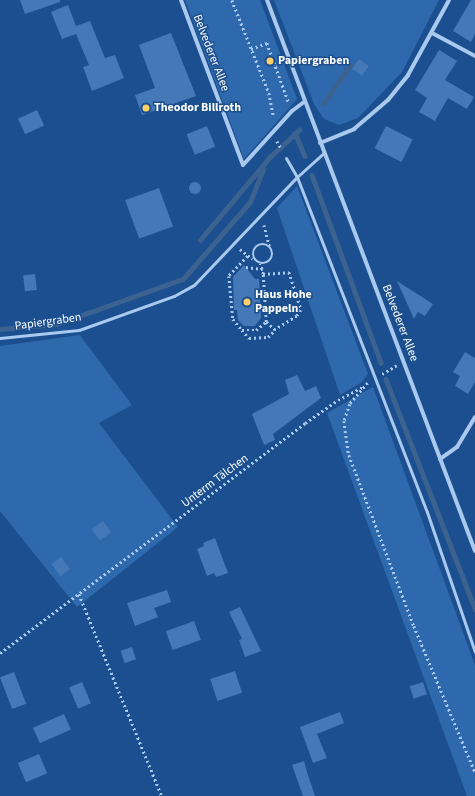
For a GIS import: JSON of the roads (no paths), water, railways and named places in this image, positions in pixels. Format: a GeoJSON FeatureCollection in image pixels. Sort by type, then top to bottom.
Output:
{"type":"FeatureCollection","features":[{"type":"Feature","properties":{"kind":"street","name":"Belvederer Allee"},"geometry":{"type":"LineString","coordinates":[[181,0],[243,165],[292,111],[304,102]]}},
{"type":"Feature","properties":{"kind":"street","name":"Belvederer Allee"},"geometry":{"type":"LineString","coordinates":[[267,0],[304,102],[475,551]]}},
{"type":"Feature","properties":{"kind":"street"},"geometry":{"type":"LineString","coordinates":[[320,143],[354,129],[388,100],[408,75],[449,0]]}},
{"type":"Feature","properties":{"kind":"street"},"geometry":{"type":"LineString","coordinates":[[432,33],[475,56]]}},
{"type":"Feature","properties":{"kind":"street"},"geometry":{"type":"LineString","coordinates":[[440,459],[457,447],[475,417]]}},
{"type":"Feature","properties":{"kind":"lane","name":"Papiergraben"},"geometry":{"type":"LineString","coordinates":[[0,338],[78,330],[174,296],[194,285],[297,177],[324,153]]}},
{"type":"Feature","properties":{"kind":"lane"},"geometry":{"type":"LineString","coordinates":[[286,158],[297,177],[427,512],[475,652]]}},
{"type":"Feature","properties":{"kind":"waterway"},"geometry":{"type":"LineString","coordinates":[[323,104],[350,65]]}},
{"type":"Feature","properties":{"kind":"waterway"},"geometry":{"type":"LineString","coordinates":[[200,240],[270,157],[299,130]]}},
{"type":"Feature","properties":{"kind":"waterway"},"geometry":{"type":"LineString","coordinates":[[295,133],[305,156]]}},
{"type":"Feature","properties":{"kind":"waterway"},"geometry":{"type":"LineString","coordinates":[[0,329],[57,324],[183,279],[250,202],[263,170]]}},
{"type":"Feature","properties":{"kind":"waterway"},"geometry":{"type":"LineString","coordinates":[[312,175],[381,363]]}},
{"type":"Feature","properties":{"kind":"waterway"},"geometry":{"type":"LineString","coordinates":[[386,379],[475,609]]}},
{"type":"Feature","properties":{"kind":"place","name":"Papiergraben"},"geometry":{"type":"Point","coordinates":[270,61]}},
{"type":"Feature","properties":{"kind":"place","name":"Theodor Billroth"},"geometry":{"type":"Point","coordinates":[146,108]}},
{"type":"Feature","properties":{"kind":"place","name":"Haus Hohe Pappeln"},"geometry":{"type":"Point","coordinates":[247,302]}}]}
